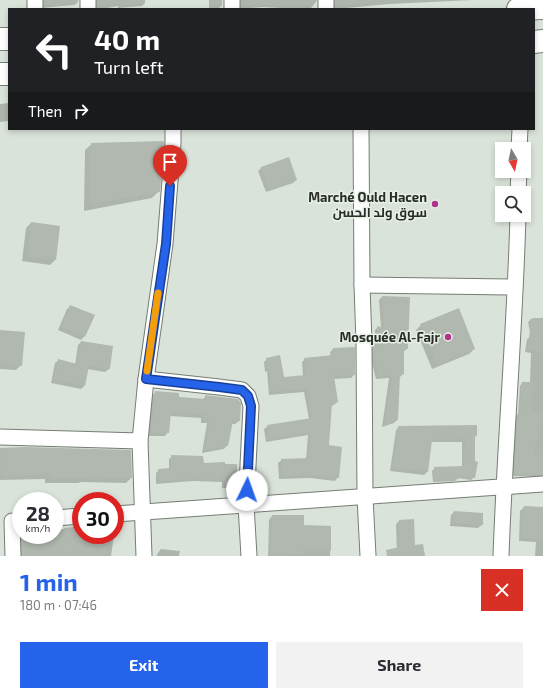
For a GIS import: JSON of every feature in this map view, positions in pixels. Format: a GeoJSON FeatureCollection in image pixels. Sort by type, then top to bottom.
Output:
{"type":"FeatureCollection","features":[{"type":"Feature","properties":{"kind":"street"},"geometry":{"type":"LineString","coordinates":[[144,556],[140,441],[146,379],[166,244],[173,130]]}},
{"type":"Feature","properties":{"kind":"street"},"geometry":{"type":"LineString","coordinates":[[361,130],[365,497],[368,556]]}},
{"type":"Feature","properties":{"kind":"street"},"geometry":{"type":"LineString","coordinates":[[519,142],[520,130]]}},
{"type":"Feature","properties":{"kind":"street"},"geometry":{"type":"LineString","coordinates":[[501,556],[518,222]]}},
{"type":"Feature","properties":{"kind":"street"},"geometry":{"type":"LineString","coordinates":[[362,285],[515,287]]}},
{"type":"Feature","properties":{"kind":"street"},"geometry":{"type":"LineString","coordinates":[[146,379],[242,390],[248,396],[251,406],[246,505],[249,556]]}},
{"type":"Feature","properties":{"kind":"street"},"geometry":{"type":"LineString","coordinates":[[0,437],[140,441]]}},
{"type":"Feature","properties":{"kind":"street"},"geometry":{"type":"LineString","coordinates":[[124,513],[543,484]]}},
{"type":"Feature","properties":{"kind":"street"},"geometry":{"type":"LineString","coordinates":[[11,521],[13,556]]}},
{"type":"Feature","properties":{"kind":"building"},"geometry":{"type":"Polygon","coordinates":[[[164,141],[160,192],[90,205],[91,143],[164,141]]]}},
{"type":"Feature","properties":{"kind":"building"},"geometry":{"type":"Polygon","coordinates":[[[289,157],[297,180],[269,190],[261,167],[289,157]]]}},
{"type":"Feature","properties":{"kind":"building"},"geometry":{"type":"Polygon","coordinates":[[[31,222],[60,226],[56,260],[27,257],[31,222]]]}},
{"type":"Feature","properties":{"kind":"building"},"geometry":{"type":"Polygon","coordinates":[[[382,296],[410,297],[408,349],[404,349],[404,374],[400,375],[398,420],[385,425],[392,375],[379,376],[373,351],[373,346],[377,346],[377,326],[384,328],[382,296]]]}},
{"type":"Feature","properties":{"kind":"building"},"geometry":{"type":"Polygon","coordinates":[[[70,305],[95,315],[85,337],[61,327],[70,305]]]}},
{"type":"Feature","properties":{"kind":"building","name":"Mosquée Al-Fajr"},"geometry":{"type":"Polygon","coordinates":[[[459,308],[475,349],[437,365],[420,324],[459,308]]]}},
{"type":"Feature","properties":{"kind":"building"},"geometry":{"type":"Polygon","coordinates":[[[532,318],[543,318],[541,352],[527,350],[532,318]]]}},
{"type":"Feature","properties":{"kind":"building"},"geometry":{"type":"Polygon","coordinates":[[[0,330],[25,332],[22,366],[0,364],[0,330]]]}},
{"type":"Feature","properties":{"kind":"building"},"geometry":{"type":"Polygon","coordinates":[[[81,341],[113,346],[110,369],[89,366],[85,386],[54,380],[58,359],[77,364],[81,341]]]}},
{"type":"Feature","properties":{"kind":"building"},"geometry":{"type":"Polygon","coordinates":[[[355,347],[355,375],[334,376],[338,402],[332,404],[329,445],[342,447],[339,478],[313,475],[282,477],[281,459],[309,458],[310,433],[269,439],[267,425],[312,418],[307,389],[272,392],[270,369],[268,369],[266,358],[280,355],[284,377],[306,375],[304,358],[333,355],[333,348],[355,347]]]}},
{"type":"Feature","properties":{"kind":"building"},"geometry":{"type":"Polygon","coordinates":[[[522,382],[533,382],[531,412],[543,412],[533,455],[543,455],[543,475],[514,474],[517,423],[520,412],[522,382]]]}},
{"type":"Feature","properties":{"kind":"building"},"geometry":{"type":"Polygon","coordinates":[[[155,391],[179,393],[179,397],[205,399],[205,395],[238,399],[241,403],[240,421],[233,421],[228,446],[205,450],[210,420],[204,420],[204,414],[171,412],[169,433],[152,433],[155,391]]]}},
{"type":"Feature","properties":{"kind":"building"},"geometry":{"type":"Polygon","coordinates":[[[477,425],[477,436],[475,436],[475,461],[478,462],[475,478],[459,475],[459,479],[435,480],[434,467],[464,466],[465,439],[432,440],[428,472],[393,468],[398,426],[477,425]]]}},
{"type":"Feature","properties":{"kind":"building"},"geometry":{"type":"Polygon","coordinates":[[[25,447],[131,450],[132,478],[50,478],[50,474],[1,476],[0,448],[25,447]]]}},
{"type":"Feature","properties":{"kind":"building"},"geometry":{"type":"Polygon","coordinates":[[[171,455],[203,456],[204,463],[225,462],[225,464],[237,464],[237,485],[225,485],[225,480],[197,479],[159,481],[158,469],[171,468],[171,455]]]}},
{"type":"Feature","properties":{"kind":"building"},"geometry":{"type":"Polygon","coordinates":[[[524,506],[543,507],[543,539],[522,538],[524,506]]]}},
{"type":"Feature","properties":{"kind":"building"},"geometry":{"type":"Polygon","coordinates":[[[454,511],[483,513],[483,525],[453,523],[454,511]]]}},
{"type":"Feature","properties":{"kind":"building"},"geometry":{"type":"Polygon","coordinates":[[[272,515],[304,515],[304,525],[331,526],[331,551],[303,551],[303,554],[271,553],[272,515]]]}},
{"type":"Feature","properties":{"kind":"building"},"geometry":{"type":"Polygon","coordinates":[[[414,519],[415,545],[423,544],[425,556],[387,556],[386,550],[400,547],[399,520],[414,519]]]}},
{"type":"Feature","properties":{"kind":"building"},"geometry":{"type":"Polygon","coordinates":[[[72,527],[72,544],[83,544],[83,546],[105,548],[105,556],[22,556],[21,544],[64,544],[64,528],[72,527]]]}},
{"type":"Feature","properties":{"kind":"slow traffic"},"geometry":{"type":"LineString","coordinates":[[147,371],[158,293]]}},
{"type":"Feature","properties":{"kind":"place","name":"Marché Ould Hacen سوق ولد الحسن"},"geometry":{"type":"Point","coordinates":[435,204]}},
{"type":"Feature","properties":{"kind":"place","name":"Mosquée Al-Fajr"},"geometry":{"type":"Point","coordinates":[448,337]}},
{"type":"Feature","properties":{"kind":"route"},"geometry":{"type":"LineString","coordinates":[[170,186],[166,244],[146,379],[242,390],[248,396],[251,406],[247,490]]}}]}
